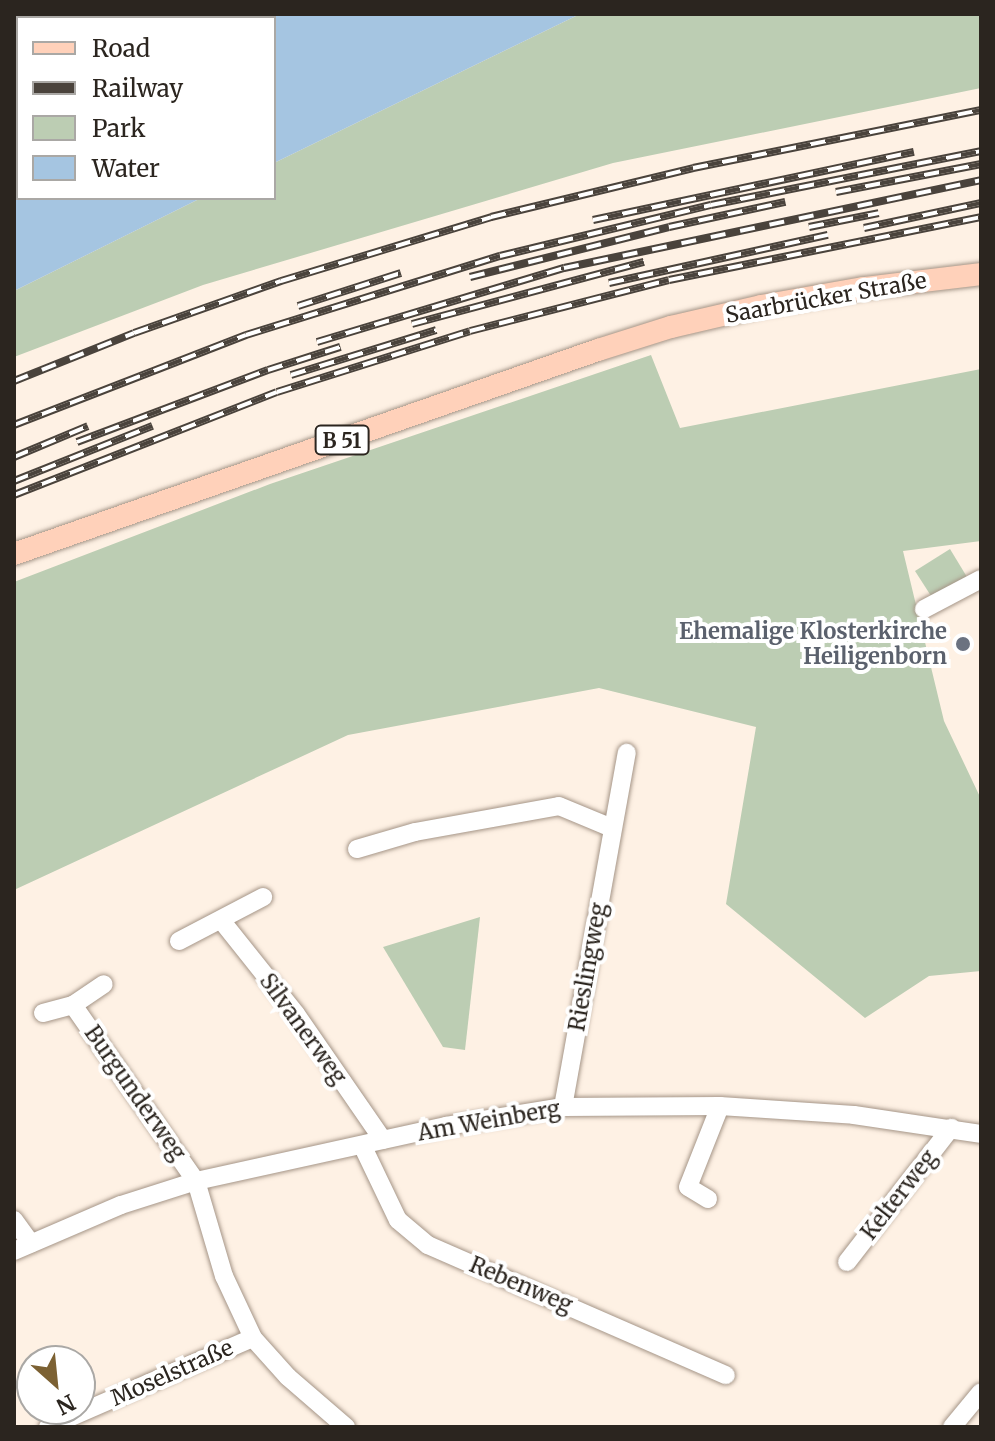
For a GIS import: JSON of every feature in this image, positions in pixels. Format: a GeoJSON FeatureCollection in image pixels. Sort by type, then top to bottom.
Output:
{"type":"FeatureCollection","features":[{"type":"Feature","properties":{"kind":"main road","name":"Saarbrücker Straße"},"geometry":{"type":"LineString","coordinates":[[14,554],[671,327],[761,306],[981,274]]}},
{"type":"Feature","properties":{"kind":"street"},"geometry":{"type":"LineString","coordinates":[[924,609],[981,579]]}},
{"type":"Feature","properties":{"kind":"street","name":"Rieslingweg"},"geometry":{"type":"LineString","coordinates":[[563,1107],[627,753]]}},
{"type":"Feature","properties":{"kind":"street"},"geometry":{"type":"LineString","coordinates":[[357,849],[415,832],[559,806],[612,828]]}},
{"type":"Feature","properties":{"kind":"street"},"geometry":{"type":"LineString","coordinates":[[179,941],[263,897]]}},
{"type":"Feature","properties":{"kind":"street","name":"Silvanerweg"},"geometry":{"type":"LineString","coordinates":[[221,920],[296,1014],[383,1140]]}},
{"type":"Feature","properties":{"kind":"street","name":"Burgunderweg"},"geometry":{"type":"LineString","coordinates":[[43,1013],[73,1005],[104,984]]}},
{"type":"Feature","properties":{"kind":"street","name":"Burgunderweg"},"geometry":{"type":"LineString","coordinates":[[73,1005],[196,1181],[224,1276],[253,1338],[288,1377],[346,1427]]}},
{"type":"Feature","properties":{"kind":"street"},"geometry":{"type":"LineString","coordinates":[[708,1199],[688,1187],[720,1106]]}},
{"type":"Feature","properties":{"kind":"street","name":"Am Weinberg"},"geometry":{"type":"LineString","coordinates":[[22,1247],[121,1205],[196,1181],[446,1126],[563,1107],[720,1106],[854,1115],[981,1134]]}},
{"type":"Feature","properties":{"kind":"street","name":"Kelterweg"},"geometry":{"type":"LineString","coordinates":[[847,1262],[951,1128]]}},
{"type":"Feature","properties":{"kind":"street","name":"Rebenweg"},"geometry":{"type":"LineString","coordinates":[[362,1145],[398,1220],[428,1245],[726,1375]]}},
{"type":"Feature","properties":{"kind":"street"},"geometry":{"type":"LineString","coordinates":[[14,1220],[22,1247]]}},
{"type":"Feature","properties":{"kind":"street","name":"Moselstraße"},"geometry":{"type":"LineString","coordinates":[[48,1427],[253,1338]]}},
{"type":"Feature","properties":{"kind":"street"},"geometry":{"type":"LineString","coordinates":[[952,1427],[981,1392]]}},
{"type":"Feature","properties":{"kind":"green space"},"geometry":{"type":"Polygon","coordinates":[[[14,14],[189,14],[16,16],[14,119],[14,14]]]}},
{"type":"Feature","properties":{"kind":"green space"},"geometry":{"type":"Polygon","coordinates":[[[580,14],[981,14],[981,88],[613,163],[203,285],[14,357],[14,291],[197,200],[276,200],[276,162],[580,14]]]}},
{"type":"Feature","properties":{"kind":"green space"},"geometry":{"type":"Polygon","coordinates":[[[651,355],[680,428],[981,369],[981,541],[903,551],[944,721],[981,799],[981,971],[929,976],[865,1018],[726,904],[756,727],[599,688],[348,735],[14,890],[14,582],[270,484],[651,355]]]}},
{"type":"Feature","properties":{"kind":"green space"},"geometry":{"type":"Polygon","coordinates":[[[950,549],[967,577],[933,599],[915,571],[950,549]]]}},
{"type":"Feature","properties":{"kind":"green space"},"geometry":{"type":"Polygon","coordinates":[[[480,917],[465,1050],[443,1047],[383,947],[480,917]]]}},
{"type":"Feature","properties":{"kind":"water"},"geometry":{"type":"Polygon","coordinates":[[[580,14],[276,162],[276,16],[253,16],[580,14]]]}},
{"type":"Feature","properties":{"kind":"water"},"geometry":{"type":"Polygon","coordinates":[[[14,119],[16,200],[197,200],[14,291],[14,119]]]}},
{"type":"Feature","properties":{"kind":"railway"},"geometry":{"type":"LineString","coordinates":[[14,381],[134,333],[281,281],[491,217],[693,168],[981,110]]}},
{"type":"Feature","properties":{"kind":"railway"},"geometry":{"type":"LineString","coordinates":[[14,425],[246,335],[500,256],[711,205],[981,151]]}},
{"type":"Feature","properties":{"kind":"railway"},"geometry":{"type":"LineString","coordinates":[[593,220],[914,152]]}},
{"type":"Feature","properties":{"kind":"railway"},"geometry":{"type":"LineString","coordinates":[[836,192],[981,164]]}},
{"type":"Feature","properties":{"kind":"railway"},"geometry":{"type":"LineString","coordinates":[[317,342],[564,268],[981,180]]}},
{"type":"Feature","properties":{"kind":"railway"},"geometry":{"type":"LineString","coordinates":[[470,277],[669,227],[785,202]]}},
{"type":"Feature","properties":{"kind":"railway"},"geometry":{"type":"LineString","coordinates":[[864,228],[981,203]]}},
{"type":"Feature","properties":{"kind":"railway"},"geometry":{"type":"LineString","coordinates":[[809,227],[879,213]]}},
{"type":"Feature","properties":{"kind":"railway"},"geometry":{"type":"LineString","coordinates":[[14,495],[277,392],[470,331],[669,280],[981,217]]}},
{"type":"Feature","properties":{"kind":"railway"},"geometry":{"type":"LineString","coordinates":[[609,283],[828,235]]}},
{"type":"Feature","properties":{"kind":"railway"},"geometry":{"type":"LineString","coordinates":[[412,324],[644,262]]}},
{"type":"Feature","properties":{"kind":"railway"},"geometry":{"type":"LineString","coordinates":[[298,306],[401,273]]}},
{"type":"Feature","properties":{"kind":"railway"},"geometry":{"type":"LineString","coordinates":[[291,375],[436,330]]}},
{"type":"Feature","properties":{"kind":"railway"},"geometry":{"type":"LineString","coordinates":[[77,442],[268,370],[340,347]]}},
{"type":"Feature","properties":{"kind":"railway"},"geometry":{"type":"LineString","coordinates":[[14,457],[88,426]]}},
{"type":"Feature","properties":{"kind":"railway"},"geometry":{"type":"LineString","coordinates":[[14,481],[152,426]]}},
{"type":"Feature","properties":{"kind":"place","name":"Ehemalige Klosterkirche Heiligenborn"},"geometry":{"type":"Point","coordinates":[963,644]}}]}
